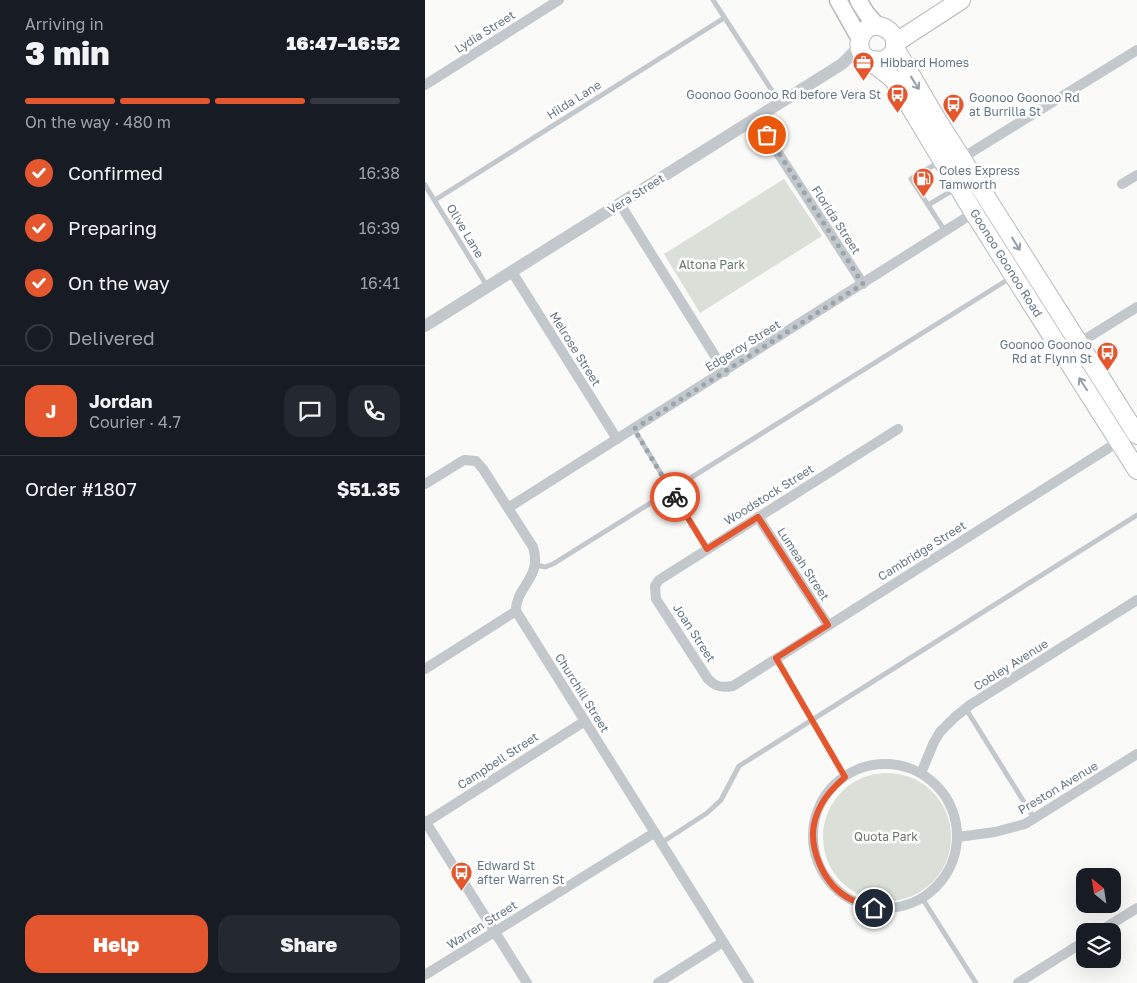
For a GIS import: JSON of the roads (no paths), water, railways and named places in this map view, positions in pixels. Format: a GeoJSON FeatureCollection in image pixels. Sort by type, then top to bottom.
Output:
{"type":"FeatureCollection","features":[{"type":"Feature","properties":{"kind":"highway"},"geometry":{"type":"LineString","coordinates":[[889,36],[897,29],[906,26],[947,0]]}},
{"type":"Feature","properties":{"kind":"highway"},"geometry":{"type":"LineString","coordinates":[[889,36],[893,53],[883,61],[864,51],[867,29],[889,36],[961,0]]}},
{"type":"Feature","properties":{"kind":"highway","name":"Goonoo Goonoo Road"},"geometry":{"type":"LineString","coordinates":[[889,36],[911,77],[1136,432]]}},
{"type":"Feature","properties":{"kind":"highway","name":"Goonoo Goonoo Road"},"geometry":{"type":"LineString","coordinates":[[864,51],[894,80],[974,213],[1137,470]]}},
{"type":"Feature","properties":{"kind":"main road","name":"Goonoo Goonoo Road"},"geometry":{"type":"LineString","coordinates":[[838,0],[864,51]]}},
{"type":"Feature","properties":{"kind":"main road","name":"Goonoo Goonoo Road"},"geometry":{"type":"LineString","coordinates":[[857,0],[865,13],[889,36]]}},
{"type":"Feature","properties":{"kind":"street","name":"Lydia Street"},"geometry":{"type":"LineString","coordinates":[[425,85],[559,0]]}},
{"type":"Feature","properties":{"kind":"street"},"geometry":{"type":"LineString","coordinates":[[962,158],[1137,50]]}},
{"type":"Feature","properties":{"kind":"street","name":"Vera Street"},"geometry":{"type":"LineString","coordinates":[[425,326],[864,51]]}},
{"type":"Feature","properties":{"kind":"street","name":"Florida Street"},"geometry":{"type":"LineString","coordinates":[[756,119],[863,284]]}},
{"type":"Feature","properties":{"kind":"street"},"geometry":{"type":"LineString","coordinates":[[1122,184],[1137,175]]}},
{"type":"Feature","properties":{"kind":"street","name":"Edgeroy Street"},"geometry":{"type":"LineString","coordinates":[[508,508],[990,203]]}},
{"type":"Feature","properties":{"kind":"street"},"geometry":{"type":"LineString","coordinates":[[620,204],[725,372]]}},
{"type":"Feature","properties":{"kind":"street","name":"Melrose Street"},"geometry":{"type":"LineString","coordinates":[[512,272],[617,439]]}},
{"type":"Feature","properties":{"kind":"street"},"geometry":{"type":"LineString","coordinates":[[1063,353],[1137,307]]}},
{"type":"Feature","properties":{"kind":"street","name":"Woodstock Street"},"geometry":{"type":"LineString","coordinates":[[655,586],[663,576],[898,428]]}},
{"type":"Feature","properties":{"kind":"street","name":"Cambridge Street"},"geometry":{"type":"LineString","coordinates":[[721,688],[733,686],[1136,432]]}},
{"type":"Feature","properties":{"kind":"street"},"geometry":{"type":"LineString","coordinates":[[425,484],[464,460],[471,459],[480,464],[533,547],[536,556],[536,565],[532,576],[518,599],[516,611],[425,668]]}},
{"type":"Feature","properties":{"kind":"street","name":"Lumeah Street"},"geometry":{"type":"LineString","coordinates":[[758,517],[828,625]]}},
{"type":"Feature","properties":{"kind":"street","name":"Joan Street"},"geometry":{"type":"LineString","coordinates":[[655,586],[657,599],[697,663],[713,684],[721,688]]}},
{"type":"Feature","properties":{"kind":"street","name":"Cobley Avenue"},"geometry":{"type":"LineString","coordinates":[[921,773],[937,737],[955,717],[1137,600]]}},
{"type":"Feature","properties":{"kind":"street","name":"Churchill Street"},"geometry":{"type":"LineString","coordinates":[[516,611],[749,983]]}},
{"type":"Feature","properties":{"kind":"street","name":"Campbell Street"},"geometry":{"type":"LineString","coordinates":[[425,822],[585,721]]}},
{"type":"Feature","properties":{"kind":"street","name":"Preston Avenue"},"geometry":{"type":"LineString","coordinates":[[958,837],[995,832],[1025,824],[1137,754]]}},
{"type":"Feature","properties":{"kind":"street"},"geometry":{"type":"LineString","coordinates":[[883,764],[903,766],[921,773],[937,785],[948,800],[955,818],[958,837],[953,861],[941,882],[922,898],[899,907],[874,908],[851,900],[831,885],[819,864],[813,840],[816,816],[827,794],[845,777],[863,768],[883,764]]}},
{"type":"Feature","properties":{"kind":"street"},"geometry":{"type":"LineString","coordinates":[[425,822],[527,983]]}},
{"type":"Feature","properties":{"kind":"street","name":"Warren Street"},"geometry":{"type":"LineString","coordinates":[[425,975],[654,833]]}},
{"type":"Feature","properties":{"kind":"street"},"geometry":{"type":"LineString","coordinates":[[1113,923],[1137,908]]}},
{"type":"Feature","properties":{"kind":"street"},"geometry":{"type":"LineString","coordinates":[[658,983],[723,942]]}},
{"type":"Feature","properties":{"kind":"street"},"geometry":{"type":"LineString","coordinates":[[1018,983],[1076,946]]}},
{"type":"Feature","properties":{"kind":"lane"},"geometry":{"type":"LineString","coordinates":[[713,0],[781,103]]}},
{"type":"Feature","properties":{"kind":"lane","name":"Hilda Lane"},"geometry":{"type":"LineString","coordinates":[[435,200],[724,18]]}},
{"type":"Feature","properties":{"kind":"lane"},"geometry":{"type":"LineString","coordinates":[[943,160],[911,179],[945,231]]}},
{"type":"Feature","properties":{"kind":"lane","name":"Olive Lane"},"geometry":{"type":"LineString","coordinates":[[425,185],[487,287]]}},
{"type":"Feature","properties":{"kind":"lane"},"geometry":{"type":"LineString","coordinates":[[928,205],[959,187]]}},
{"type":"Feature","properties":{"kind":"lane"},"geometry":{"type":"LineString","coordinates":[[536,565],[545,567],[553,564],[1014,275]]}},
{"type":"Feature","properties":{"kind":"lane"},"geometry":{"type":"LineString","coordinates":[[634,429],[707,549]]}},
{"type":"Feature","properties":{"kind":"lane"},"geometry":{"type":"LineString","coordinates":[[661,843],[707,813],[721,800],[739,766],[1137,515]]}},
{"type":"Feature","properties":{"kind":"lane"},"geometry":{"type":"LineString","coordinates":[[776,658],[845,777]]}},
{"type":"Feature","properties":{"kind":"lane"},"geometry":{"type":"LineString","coordinates":[[965,709],[1034,818]]}},
{"type":"Feature","properties":{"kind":"lane"},"geometry":{"type":"LineString","coordinates":[[922,898],[976,983]]}},
{"type":"Feature","properties":{"kind":"place","name":"Hibbard Homes"},"geometry":{"type":"Point","coordinates":[864,82]}},
{"type":"Feature","properties":{"kind":"place","name":"Goonoo Goonoo Rd before Vera St"},"geometry":{"type":"Point","coordinates":[897,114]}},
{"type":"Feature","properties":{"kind":"place","name":"Goonoo Goonoo Rd at Burrilla St"},"geometry":{"type":"Point","coordinates":[953,124]}},
{"type":"Feature","properties":{"kind":"place","name":"Coles Express Tamworth"},"geometry":{"type":"Point","coordinates":[923,197]}},
{"type":"Feature","properties":{"kind":"place","name":"Goonoo Goonoo Rd at Flynn St"},"geometry":{"type":"Point","coordinates":[1108,371]}},
{"type":"Feature","properties":{"kind":"place","name":"Edward St after Warren St"},"geometry":{"type":"Point","coordinates":[461,892]}},
{"type":"Feature","properties":{"kind":"park label","name":"Altona Park"},"geometry":{"type":"Point","coordinates":[712,265]}},
{"type":"Feature","properties":{"kind":"park label","name":"Quota Park"},"geometry":{"type":"Point","coordinates":[886,837]}}]}
